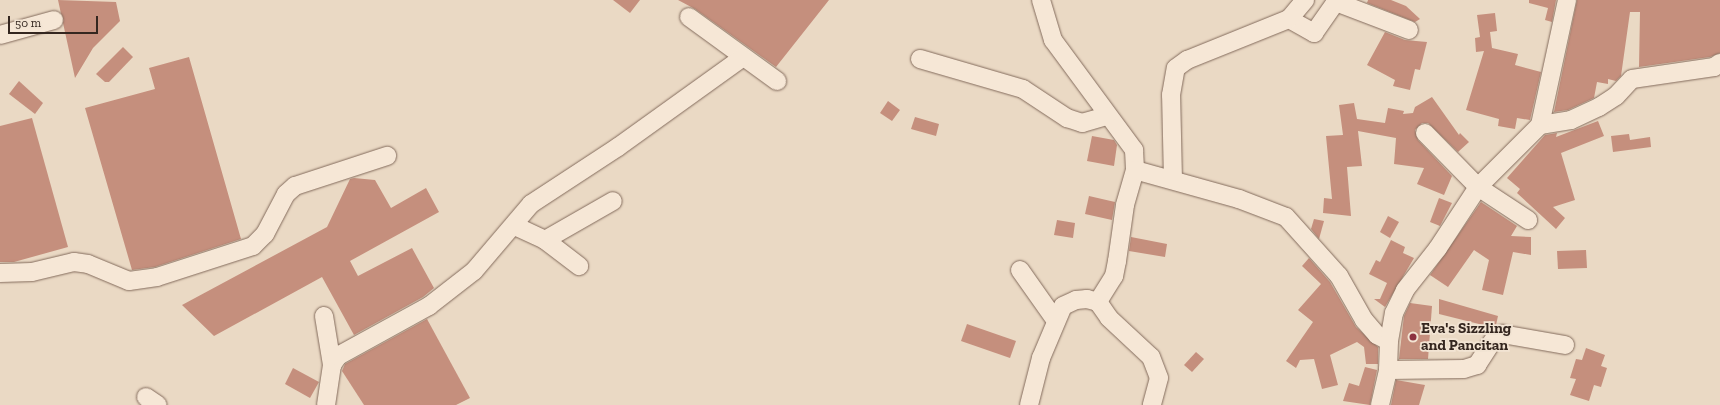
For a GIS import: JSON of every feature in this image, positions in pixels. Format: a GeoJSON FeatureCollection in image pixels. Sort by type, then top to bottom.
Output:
{"type":"FeatureCollection","features":[{"type":"Feature","properties":{"kind":"street"},"geometry":{"type":"LineString","coordinates":[[1041,0],[1053,40],[1106,116],[1126,138],[1134,150],[1135,170],[1125,205],[1114,276],[1098,302]]}},
{"type":"Feature","properties":{"kind":"street"},"geometry":{"type":"LineString","coordinates":[[1173,180],[1171,95],[1176,68],[1187,60],[1288,19],[1305,0]]}},
{"type":"Feature","properties":{"kind":"street"},"geometry":{"type":"LineString","coordinates":[[1380,405],[1388,370],[1389,341],[1394,313],[1405,290],[1438,248],[1478,187],[1540,125],[1567,0]]}},
{"type":"Feature","properties":{"kind":"street"},"geometry":{"type":"LineString","coordinates":[[1288,19],[1314,33],[1336,2],[1409,30]]}},
{"type":"Feature","properties":{"kind":"street"},"geometry":{"type":"LineString","coordinates":[[689,17],[742,58],[777,81]]}},
{"type":"Feature","properties":{"kind":"street"},"geometry":{"type":"LineString","coordinates":[[0,35],[54,20]]}},
{"type":"Feature","properties":{"kind":"street"},"geometry":{"type":"LineString","coordinates":[[332,365],[338,356],[429,306],[474,271],[515,226],[530,204],[742,58]]}},
{"type":"Feature","properties":{"kind":"street"},"geometry":{"type":"LineString","coordinates":[[920,59],[1023,89],[1067,118],[1082,123],[1106,116]]}},
{"type":"Feature","properties":{"kind":"street"},"geometry":{"type":"LineString","coordinates":[[1540,125],[1571,120],[1599,107],[1616,96],[1632,78],[1714,66],[1720,63]]}},
{"type":"Feature","properties":{"kind":"street"},"geometry":{"type":"LineString","coordinates":[[1425,133],[1478,187],[1528,220]]}},
{"type":"Feature","properties":{"kind":"street"},"geometry":{"type":"LineString","coordinates":[[0,273],[32,272],[74,262],[88,264],[129,281],[157,277],[253,246],[265,234],[286,194],[295,186],[387,156]]}},
{"type":"Feature","properties":{"kind":"street"},"geometry":{"type":"LineString","coordinates":[[1135,170],[1239,199],[1286,217],[1339,276],[1364,320],[1377,335],[1389,341]]}},
{"type":"Feature","properties":{"kind":"street"},"geometry":{"type":"LineString","coordinates":[[545,240],[613,201]]}},
{"type":"Feature","properties":{"kind":"street"},"geometry":{"type":"LineString","coordinates":[[515,226],[545,240],[579,266]]}},
{"type":"Feature","properties":{"kind":"street"},"geometry":{"type":"LineString","coordinates":[[1020,270],[1056,321]]}},
{"type":"Feature","properties":{"kind":"street"},"geometry":{"type":"LineString","coordinates":[[1029,405],[1041,358],[1063,306],[1076,300],[1098,302]]}},
{"type":"Feature","properties":{"kind":"street"},"geometry":{"type":"LineString","coordinates":[[1098,302],[1109,318],[1151,357],[1159,378],[1152,405]]}},
{"type":"Feature","properties":{"kind":"street"},"geometry":{"type":"LineString","coordinates":[[324,316],[332,365],[326,405]]}},
{"type":"Feature","properties":{"kind":"street"},"geometry":{"type":"LineString","coordinates":[[1388,370],[1464,369],[1477,365],[1495,337],[1502,334],[1565,345]]}},
{"type":"Feature","properties":{"kind":"building"},"geometry":{"type":"Polygon","coordinates":[[[58,0],[116,2],[120,21],[93,48],[75,78],[58,0]]]}},
{"type":"Feature","properties":{"kind":"building"},"geometry":{"type":"Polygon","coordinates":[[[613,0],[640,0],[630,13],[613,0]]]}},
{"type":"Feature","properties":{"kind":"building"},"geometry":{"type":"Polygon","coordinates":[[[678,0],[829,0],[776,67],[695,9],[678,0]]]}},
{"type":"Feature","properties":{"kind":"building"},"geometry":{"type":"Polygon","coordinates":[[[1368,0],[1391,0],[1406,6],[1420,19],[1415,22],[1367,3],[1368,0]]]}},
{"type":"Feature","properties":{"kind":"building"},"geometry":{"type":"Polygon","coordinates":[[[1529,0],[1556,0],[1552,22],[1545,20],[1548,8],[1529,3],[1529,0]]]}},
{"type":"Feature","properties":{"kind":"building"},"geometry":{"type":"Polygon","coordinates":[[[1577,0],[1720,0],[1720,53],[1710,57],[1639,67],[1640,12],[1630,12],[1621,76],[1616,81],[1608,79],[1608,84],[1597,82],[1594,98],[1568,110],[1554,112],[1577,0]]]}},
{"type":"Feature","properties":{"kind":"building"},"geometry":{"type":"Polygon","coordinates":[[[1495,13],[1497,31],[1490,32],[1492,48],[1518,54],[1515,65],[1541,72],[1530,120],[1517,118],[1515,129],[1498,126],[1499,119],[1466,110],[1484,51],[1476,52],[1475,38],[1480,37],[1477,15],[1495,13]]]}},
{"type":"Feature","properties":{"kind":"building"},"geometry":{"type":"Polygon","coordinates":[[[1385,32],[1405,40],[1427,42],[1420,70],[1415,69],[1410,90],[1393,86],[1395,80],[1367,65],[1385,32]]]}},
{"type":"Feature","properties":{"kind":"building"},"geometry":{"type":"Polygon","coordinates":[[[123,47],[133,57],[109,82],[105,82],[96,74],[123,47]]]}},
{"type":"Feature","properties":{"kind":"building"},"geometry":{"type":"Polygon","coordinates":[[[189,57],[241,239],[155,267],[132,270],[85,108],[155,89],[149,68],[189,57]]]}},
{"type":"Feature","properties":{"kind":"building"},"geometry":{"type":"Polygon","coordinates":[[[19,81],[43,103],[35,114],[9,94],[19,81]]]}},
{"type":"Feature","properties":{"kind":"building"},"geometry":{"type":"Polygon","coordinates":[[[1432,97],[1459,135],[1460,133],[1469,142],[1458,152],[1428,123],[1422,123],[1415,130],[1418,140],[1452,176],[1444,195],[1417,184],[1424,168],[1394,164],[1396,138],[1358,131],[1362,166],[1347,167],[1351,216],[1323,213],[1324,198],[1332,199],[1326,136],[1343,135],[1339,105],[1354,103],[1357,119],[1385,123],[1388,108],[1404,111],[1403,114],[1413,113],[1415,107],[1432,97]]]}},
{"type":"Feature","properties":{"kind":"building"},"geometry":{"type":"Polygon","coordinates":[[[888,101],[900,110],[892,121],[880,113],[888,101]]]}},
{"type":"Feature","properties":{"kind":"building"},"geometry":{"type":"Polygon","coordinates":[[[915,117],[939,124],[936,136],[911,129],[915,117]]]}},
{"type":"Feature","properties":{"kind":"building"},"geometry":{"type":"Polygon","coordinates":[[[32,118],[68,247],[14,262],[0,262],[0,126],[32,118]]]}},
{"type":"Feature","properties":{"kind":"building"},"geometry":{"type":"Polygon","coordinates":[[[1598,121],[1604,136],[1561,153],[1575,200],[1553,207],[1565,218],[1556,229],[1517,193],[1520,189],[1507,178],[1545,135],[1557,133],[1556,137],[1598,121]]]}},
{"type":"Feature","properties":{"kind":"building"},"geometry":{"type":"Polygon","coordinates":[[[1629,134],[1630,140],[1650,137],[1651,147],[1613,152],[1611,136],[1629,134]]]}},
{"type":"Feature","properties":{"kind":"building"},"geometry":{"type":"Polygon","coordinates":[[[1092,136],[1114,140],[1117,145],[1114,166],[1087,161],[1092,136]]]}},
{"type":"Feature","properties":{"kind":"building"},"geometry":{"type":"Polygon","coordinates":[[[350,179],[375,180],[391,208],[426,188],[439,212],[350,261],[358,276],[412,248],[434,288],[423,297],[354,335],[322,277],[214,336],[182,305],[327,227],[350,179]]]}},
{"type":"Feature","properties":{"kind":"building"},"geometry":{"type":"Polygon","coordinates":[[[1089,196],[1115,202],[1112,220],[1085,214],[1089,196]]]}},
{"type":"Feature","properties":{"kind":"building"},"geometry":{"type":"Polygon","coordinates":[[[1439,198],[1452,203],[1440,226],[1430,222],[1439,198]]]}},
{"type":"Feature","properties":{"kind":"building"},"geometry":{"type":"Polygon","coordinates":[[[1481,202],[1517,226],[1511,236],[1531,237],[1531,255],[1513,252],[1503,295],[1482,290],[1489,260],[1474,250],[1448,287],[1430,275],[1481,202]]]}},
{"type":"Feature","properties":{"kind":"building"},"geometry":{"type":"Polygon","coordinates":[[[1388,216],[1399,222],[1390,238],[1380,232],[1388,216]]]}},
{"type":"Feature","properties":{"kind":"building"},"geometry":{"type":"Polygon","coordinates":[[[1314,219],[1324,221],[1319,239],[1311,229],[1314,219]]]}},
{"type":"Feature","properties":{"kind":"building"},"geometry":{"type":"Polygon","coordinates":[[[1057,220],[1075,223],[1073,238],[1054,235],[1057,220]]]}},
{"type":"Feature","properties":{"kind":"building"},"geometry":{"type":"Polygon","coordinates":[[[1131,237],[1167,244],[1165,257],[1129,251],[1131,237]]]}},
{"type":"Feature","properties":{"kind":"building"},"geometry":{"type":"Polygon","coordinates":[[[1391,240],[1405,247],[1403,253],[1414,258],[1385,307],[1374,299],[1380,299],[1387,283],[1369,274],[1376,260],[1380,262],[1391,240]]]}},
{"type":"Feature","properties":{"kind":"building"},"geometry":{"type":"Polygon","coordinates":[[[1586,250],[1587,268],[1558,269],[1557,251],[1586,250]]]}},
{"type":"Feature","properties":{"kind":"building"},"geometry":{"type":"Polygon","coordinates":[[[1309,258],[1330,282],[1356,327],[1378,347],[1378,364],[1366,364],[1364,347],[1357,342],[1330,355],[1338,385],[1322,389],[1314,359],[1300,360],[1296,368],[1286,361],[1313,322],[1298,310],[1321,284],[1302,266],[1309,258]]]}},
{"type":"Feature","properties":{"kind":"building"},"geometry":{"type":"Polygon","coordinates":[[[1439,299],[1498,316],[1496,325],[1491,327],[1439,314],[1439,299]]]}},
{"type":"Feature","properties":{"kind":"building"},"geometry":{"type":"Polygon","coordinates":[[[1410,303],[1432,306],[1428,359],[1399,359],[1404,316],[1410,303]]]}},
{"type":"Feature","properties":{"kind":"building"},"geometry":{"type":"Polygon","coordinates":[[[427,319],[470,398],[456,405],[364,405],[342,371],[345,364],[427,319]]]}},
{"type":"Feature","properties":{"kind":"building"},"geometry":{"type":"Polygon","coordinates":[[[967,324],[1016,341],[1010,358],[961,341],[967,324]]]}},
{"type":"Feature","properties":{"kind":"building"},"geometry":{"type":"Polygon","coordinates":[[[1586,348],[1605,355],[1601,366],[1607,368],[1601,387],[1594,385],[1589,401],[1570,395],[1576,379],[1570,378],[1576,359],[1582,360],[1586,348]]]}},
{"type":"Feature","properties":{"kind":"building"},"geometry":{"type":"Polygon","coordinates":[[[1196,352],[1204,359],[1192,372],[1184,365],[1196,352]]]}},
{"type":"Feature","properties":{"kind":"building"},"geometry":{"type":"Polygon","coordinates":[[[1365,367],[1377,370],[1370,405],[1343,401],[1349,383],[1359,386],[1365,367]]]}},
{"type":"Feature","properties":{"kind":"building"},"geometry":{"type":"Polygon","coordinates":[[[293,368],[319,382],[310,398],[285,384],[293,368]]]}},
{"type":"Feature","properties":{"kind":"building"},"geometry":{"type":"Polygon","coordinates":[[[1396,380],[1425,385],[1419,405],[1391,405],[1396,380]]]}},
{"type":"Feature","properties":{"kind":"place","name":"Eva's Sizzling and Pancitan"},"geometry":{"type":"Point","coordinates":[1413,337]}}]}
